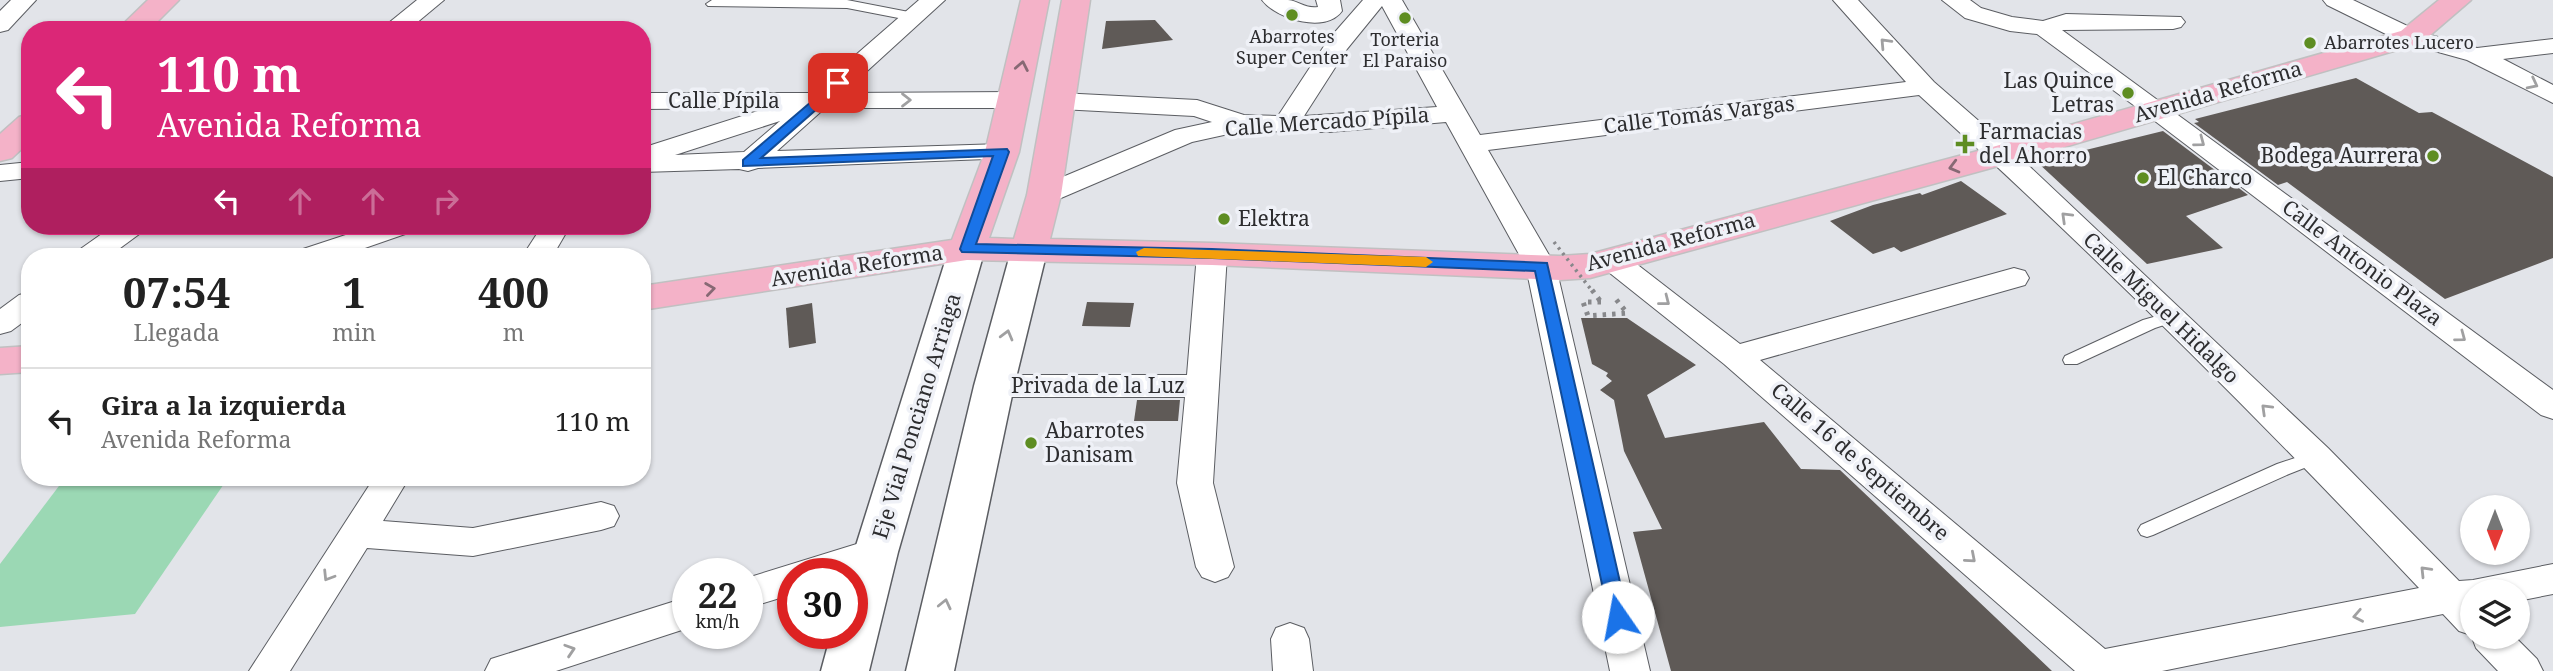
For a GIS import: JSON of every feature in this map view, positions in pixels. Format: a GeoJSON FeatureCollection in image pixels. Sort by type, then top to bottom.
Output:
{"type":"FeatureCollection","features":[{"type":"Feature","properties":{"kind":"main road"},"geometry":{"type":"LineString","coordinates":[[142,21],[165,0]]}},
{"type":"Feature","properties":{"kind":"main road","name":"Eje Vial Ponciano Arriaga"},"geometry":{"type":"LineString","coordinates":[[845,671],[876,552],[967,249],[1002,152],[1035,0]]}},
{"type":"Feature","properties":{"kind":"main road"},"geometry":{"type":"LineString","coordinates":[[930,671],[994,386],[1044,194],[1076,0]]}},
{"type":"Feature","properties":{"kind":"main road","name":"Avenida Reforma"},"geometry":{"type":"LineString","coordinates":[[651,297],[967,249],[1212,254],[1548,254],[1601,262],[2001,155],[2411,37],[2457,0]]}},
{"type":"Feature","properties":{"kind":"main road"},"geometry":{"type":"LineString","coordinates":[[0,151],[21,132]]}},
{"type":"Feature","properties":{"kind":"street"},"geometry":{"type":"LineString","coordinates":[[0,24],[24,0]]}},
{"type":"Feature","properties":{"kind":"street"},"geometry":{"type":"LineString","coordinates":[[404,21],[432,0]]}},
{"type":"Feature","properties":{"kind":"street"},"geometry":{"type":"LineString","coordinates":[[748,163],[933,0]]}},
{"type":"Feature","properties":{"kind":"street"},"geometry":{"type":"LineString","coordinates":[[1274,0],[1302,16],[1323,8],[1336,45]]}},
{"type":"Feature","properties":{"kind":"street"},"geometry":{"type":"LineString","coordinates":[[1286,123],[1336,45],[1376,0]]}},
{"type":"Feature","properties":{"kind":"street"},"geometry":{"type":"LineString","coordinates":[[1390,0],[1473,144],[1548,254],[1630,671]]}},
{"type":"Feature","properties":{"kind":"street","name":"Calle Miguel Hidalgo"},"geometry":{"type":"LineString","coordinates":[[1845,0],[1925,87],[2001,155],[2460,592]]}},
{"type":"Feature","properties":{"kind":"street","name":"Calle Antonio Plaza"},"geometry":{"type":"LineString","coordinates":[[1954,0],[1973,13],[2010,24],[2044,28],[2553,407]]}},
{"type":"Feature","properties":{"kind":"street"},"geometry":{"type":"LineString","coordinates":[[2335,0],[2411,37],[2476,55],[2553,94]]}},
{"type":"Feature","properties":{"kind":"street"},"geometry":{"type":"LineString","coordinates":[[2044,28],[2066,21],[2173,22]]}},
{"type":"Feature","properties":{"kind":"street"},"geometry":{"type":"LineString","coordinates":[[2476,55],[2553,47]]}},
{"type":"Feature","properties":{"kind":"street","name":"Calle Tomás Vargas"},"geometry":{"type":"LineString","coordinates":[[1473,144],[1925,87]]}},
{"type":"Feature","properties":{"kind":"street"},"geometry":{"type":"LineString","coordinates":[[651,153],[820,100]]}},
{"type":"Feature","properties":{"kind":"street","name":"Calle Pípila"},"geometry":{"type":"LineString","coordinates":[[651,101],[1015,100]]}},
{"type":"Feature","properties":{"kind":"street"},"geometry":{"type":"LineString","coordinates":[[1059,101],[1197,108],[1242,123]]}},
{"type":"Feature","properties":{"kind":"street","name":"Calle Mercado Pípila"},"geometry":{"type":"LineString","coordinates":[[1044,194],[1184,136],[1242,123],[1329,124],[1454,113]]}},
{"type":"Feature","properties":{"kind":"street"},"geometry":{"type":"LineString","coordinates":[[651,164],[748,163],[1002,152]]}},
{"type":"Feature","properties":{"kind":"street"},"geometry":{"type":"LineString","coordinates":[[0,173],[21,171]]}},
{"type":"Feature","properties":{"kind":"street"},"geometry":{"type":"LineString","coordinates":[[101,248],[120,235]]}},
{"type":"Feature","properties":{"kind":"street"},"geometry":{"type":"LineString","coordinates":[[336,248],[375,235]]}},
{"type":"Feature","properties":{"kind":"street","name":"Privada de la Luz"},"geometry":{"type":"LineString","coordinates":[[1212,254],[1195,483],[1215,567]]}},
{"type":"Feature","properties":{"kind":"street","name":"Calle 16 de Septiembre"},"geometry":{"type":"LineString","coordinates":[[1601,262],[1735,356],[2101,669]]}},
{"type":"Feature","properties":{"kind":"street"},"geometry":{"type":"LineString","coordinates":[[1735,356],[2014,278]]}},
{"type":"Feature","properties":{"kind":"street"},"geometry":{"type":"LineString","coordinates":[[0,324],[21,309]]}},
{"type":"Feature","properties":{"kind":"street","name":"Privada de la Luz"},"geometry":{"type":"LineString","coordinates":[[994,386],[1202,386]]}},
{"type":"Feature","properties":{"kind":"street"},"geometry":{"type":"LineString","coordinates":[[269,671],[387,486]]}},
{"type":"Feature","properties":{"kind":"street"},"geometry":{"type":"LineString","coordinates":[[355,533],[473,542],[601,516]]}},
{"type":"Feature","properties":{"kind":"street"},"geometry":{"type":"LineString","coordinates":[[857,558],[876,552]]}},
{"type":"Feature","properties":{"kind":"street"},"geometry":{"type":"LineString","coordinates":[[2530,585],[2553,579]]}},
{"type":"Feature","properties":{"kind":"street"},"geometry":{"type":"LineString","coordinates":[[2101,669],[2460,603]]}},
{"type":"Feature","properties":{"kind":"street"},"geometry":{"type":"LineString","coordinates":[[505,671],[672,617]]}},
{"type":"Feature","properties":{"kind":"street"},"geometry":{"type":"LineString","coordinates":[[2502,649],[2523,671]]}},
{"type":"Feature","properties":{"kind":"lane"},"geometry":{"type":"LineString","coordinates":[[712,4],[847,4],[914,17]]}},
{"type":"Feature","properties":{"kind":"lane"},"geometry":{"type":"LineString","coordinates":[[2071,360],[2149,324],[2171,317]]}},
{"type":"Feature","properties":{"kind":"lane"},"geometry":{"type":"LineString","coordinates":[[2147,530],[2316,457]]}},
{"type":"Feature","properties":{"kind":"path"},"geometry":{"type":"LineString","coordinates":[[1548,254],[1601,302],[1583,303],[1588,316],[1627,313],[1601,262]]}},
{"type":"Feature","properties":{"kind":"green space"},"geometry":{"type":"Polygon","coordinates":[[[59,486],[223,486],[135,614],[0,627],[0,564],[59,486]]]}},
{"type":"Feature","properties":{"kind":"building"},"geometry":{"type":"Polygon","coordinates":[[[1155,20],[1173,40],[1102,49],[1106,21],[1155,20]]]}},
{"type":"Feature","properties":{"kind":"building"},"geometry":{"type":"Polygon","coordinates":[[[2356,78],[2419,113],[2432,112],[2553,177],[2553,258],[2445,299],[2287,182],[2278,185],[2194,123],[2199,122],[2195,119],[2356,78]]]}},
{"type":"Feature","properties":{"kind":"building","name":"El Charco"},"geometry":{"type":"Polygon","coordinates":[[[2163,131],[2248,195],[2186,216],[2223,248],[2147,264],[2037,162],[2163,131]]]}},
{"type":"Feature","properties":{"kind":"building"},"geometry":{"type":"Polygon","coordinates":[[[1961,181],[2007,214],[1901,252],[1894,247],[1873,254],[1830,221],[1873,205],[1920,193],[1922,195],[1961,181]]]}},
{"type":"Feature","properties":{"kind":"building"},"geometry":{"type":"Polygon","coordinates":[[[1087,302],[1134,303],[1130,327],[1082,326],[1087,302]]]}},
{"type":"Feature","properties":{"kind":"building"},"geometry":{"type":"Polygon","coordinates":[[[812,303],[816,343],[789,348],[786,308],[812,303]]]}},
{"type":"Feature","properties":{"kind":"building"},"geometry":{"type":"Polygon","coordinates":[[[1581,318],[1627,318],[1696,365],[1647,395],[1665,438],[1764,422],[1801,469],[1840,470],[2052,671],[1671,671],[1633,532],[1662,529],[1624,451],[1614,400],[1600,390],[1612,381],[1606,376],[1608,373],[1592,364],[1581,318]]]}},
{"type":"Feature","properties":{"kind":"building"},"geometry":{"type":"Polygon","coordinates":[[[1137,400],[1180,400],[1178,421],[1134,421],[1137,400]]]}},
{"type":"Feature","properties":{"kind":"slow traffic"},"geometry":{"type":"LineString","coordinates":[[1144,252],[1426,262]]}},
{"type":"Feature","properties":{"kind":"place","name":"Abarrotes Super Center"},"geometry":{"type":"Point","coordinates":[1292,15]}},
{"type":"Feature","properties":{"kind":"place","name":"Torteria El Paraiso"},"geometry":{"type":"Point","coordinates":[1405,18]}},
{"type":"Feature","properties":{"kind":"place","name":"Abarrotes Lucero"},"geometry":{"type":"Point","coordinates":[2310,43]}},
{"type":"Feature","properties":{"kind":"place","name":"Las Quince Letras"},"geometry":{"type":"Point","coordinates":[2128,93]}},
{"type":"Feature","properties":{"kind":"place","name":"Farmacias del Ahorro"},"geometry":{"type":"Point","coordinates":[1965,144]}},
{"type":"Feature","properties":{"kind":"place","name":"Bodega Aurrera"},"geometry":{"type":"Point","coordinates":[2433,156]}},
{"type":"Feature","properties":{"kind":"place","name":"El Charco"},"geometry":{"type":"Point","coordinates":[2143,178]}},
{"type":"Feature","properties":{"kind":"place","name":"Elektra"},"geometry":{"type":"Point","coordinates":[1224,219]}},
{"type":"Feature","properties":{"kind":"place","name":"Abarrotes Danisam"},"geometry":{"type":"Point","coordinates":[1031,443]}},
{"type":"Feature","properties":{"kind":"route"},"geometry":{"type":"LineString","coordinates":[[838,83],[748,163],[1002,152],[967,249],[1212,254],[1541,267],[1618,617]]}}]}
